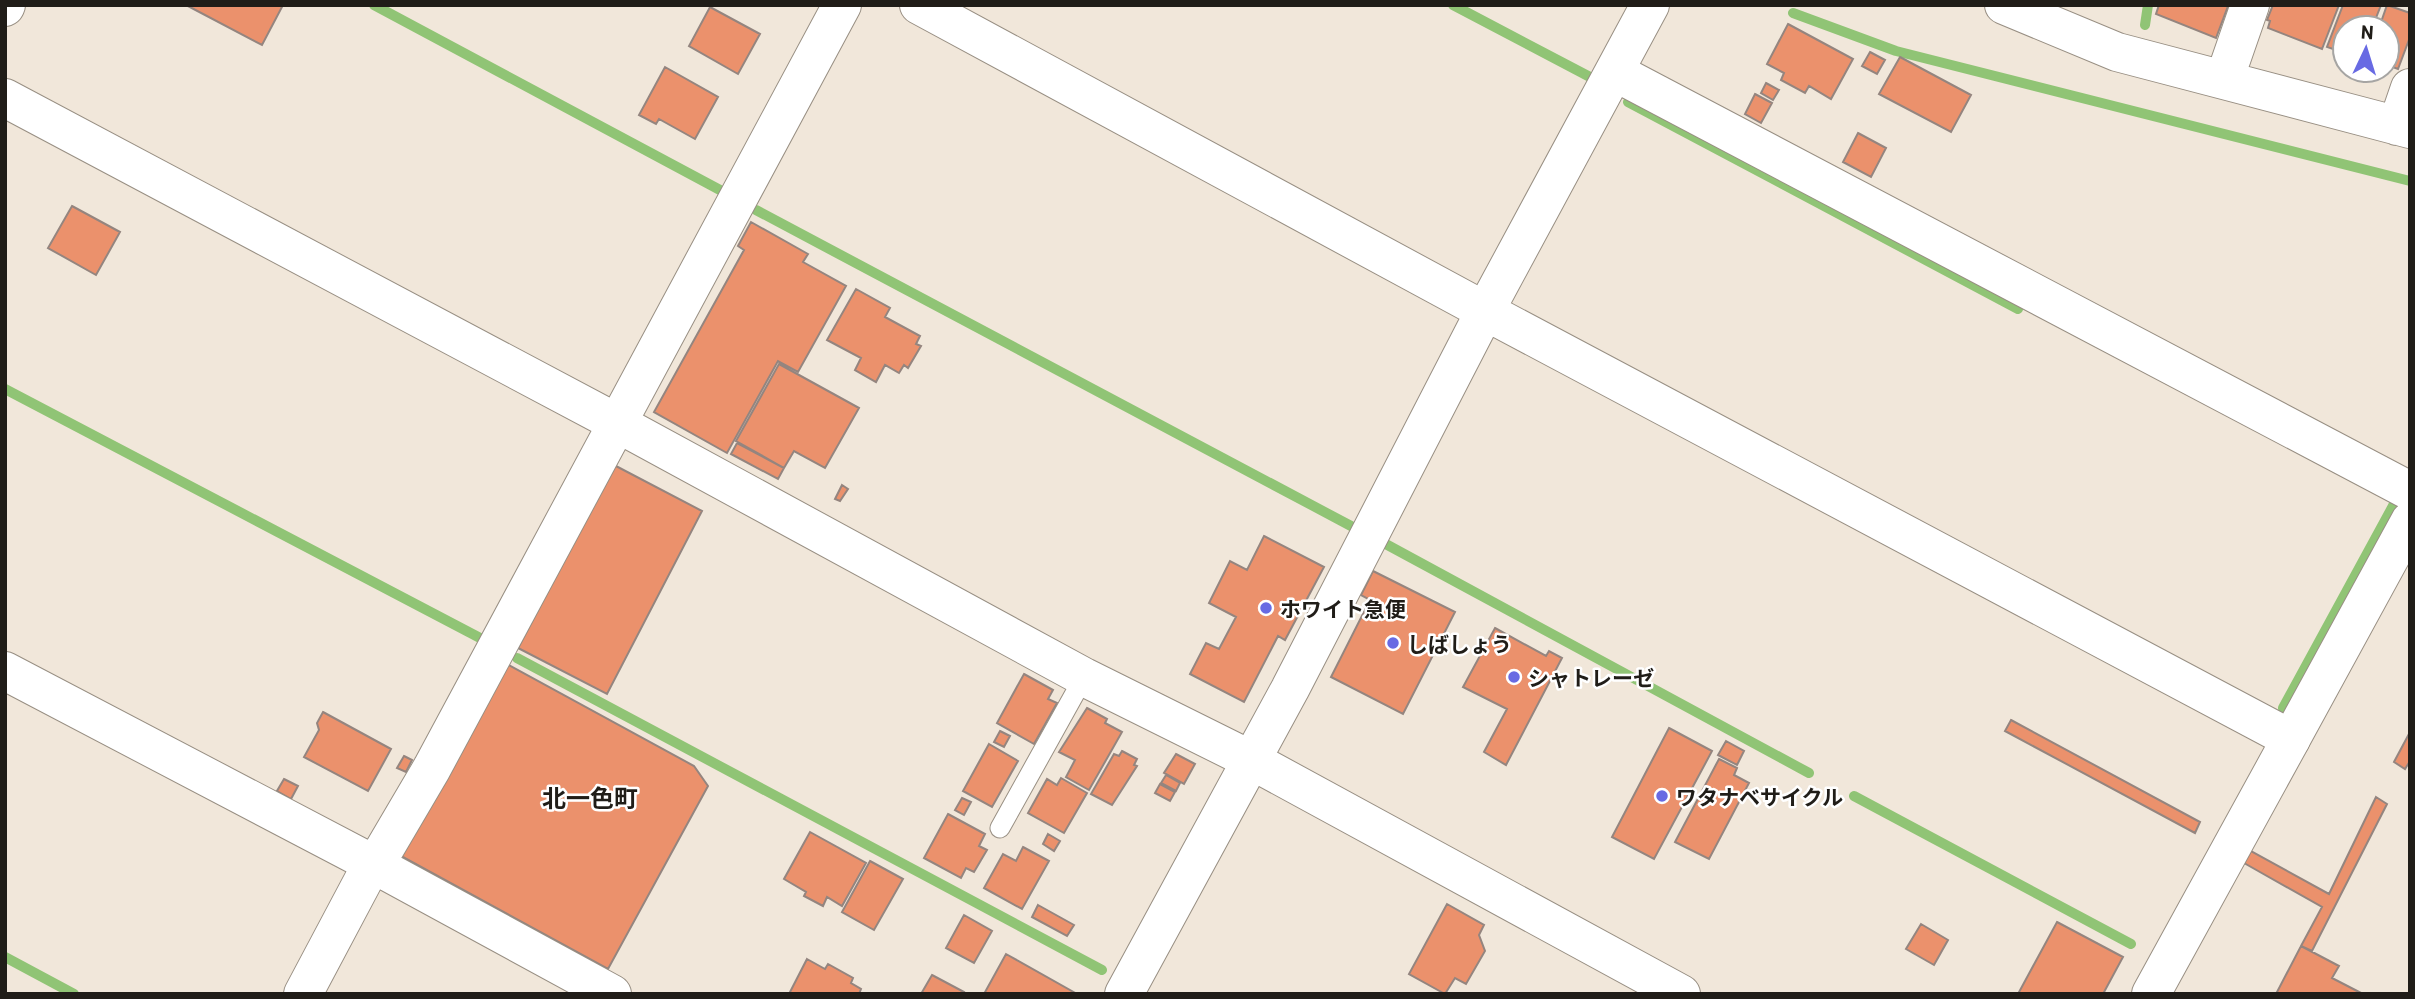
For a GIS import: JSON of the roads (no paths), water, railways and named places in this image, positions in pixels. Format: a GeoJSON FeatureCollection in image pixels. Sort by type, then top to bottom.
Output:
{"type":"FeatureCollection","features":[{"type":"Feature","properties":{"kind":"street"},"geometry":{"type":"LineString","coordinates":[[303,994],[364,878],[375,865],[432,768],[842,5]]}},
{"type":"Feature","properties":{"kind":"street"},"geometry":{"type":"LineString","coordinates":[[919,5],[1485,311],[2291,739]]}},
{"type":"Feature","properties":{"kind":"street"},"geometry":{"type":"LineString","coordinates":[[1124,994],[1290,689],[1485,311],[1650,5]]}},
{"type":"Feature","properties":{"kind":"street"},"geometry":{"type":"LineString","coordinates":[[2004,5],[2117,52],[2403,127],[2410,88]]}},
{"type":"Feature","properties":{"kind":"street"},"geometry":{"type":"LineString","coordinates":[[2224,80],[2250,5]]}},
{"type":"Feature","properties":{"kind":"street"},"geometry":{"type":"LineString","coordinates":[[1615,72],[2410,491]]}},
{"type":"Feature","properties":{"kind":"street"},"geometry":{"type":"LineString","coordinates":[[5,98],[617,423],[1084,677],[1251,760],[1681,994]]}},
{"type":"Feature","properties":{"kind":"street"},"geometry":{"type":"LineString","coordinates":[[2151,994],[2410,521]]}},
{"type":"Feature","properties":{"kind":"street"},"geometry":{"type":"LineString","coordinates":[[5,671],[375,865],[612,994]]}},
{"type":"Feature","properties":{"kind":"lane"},"geometry":{"type":"LineString","coordinates":[[1000,828],[1084,677]]}},
{"type":"Feature","properties":{"kind":"waterway"},"geometry":{"type":"LineString","coordinates":[[374,5],[720,190]]}},
{"type":"Feature","properties":{"kind":"waterway"},"geometry":{"type":"LineString","coordinates":[[1453,5],[1590,77]]}},
{"type":"Feature","properties":{"kind":"waterway"},"geometry":{"type":"LineString","coordinates":[[2145,25],[2148,5]]}},
{"type":"Feature","properties":{"kind":"waterway"},"geometry":{"type":"LineString","coordinates":[[1793,13],[1896,51],[2410,181]]}},
{"type":"Feature","properties":{"kind":"waterway"},"geometry":{"type":"LineString","coordinates":[[1628,102],[2018,309]]}},
{"type":"Feature","properties":{"kind":"waterway"},"geometry":{"type":"LineString","coordinates":[[756,210],[1351,526]]}},
{"type":"Feature","properties":{"kind":"waterway"},"geometry":{"type":"LineString","coordinates":[[5,389],[482,639]]}},
{"type":"Feature","properties":{"kind":"waterway"},"geometry":{"type":"LineString","coordinates":[[2283,708],[2394,504]]}},
{"type":"Feature","properties":{"kind":"waterway"},"geometry":{"type":"LineString","coordinates":[[1382,542],[1809,773]]}},
{"type":"Feature","properties":{"kind":"waterway"},"geometry":{"type":"LineString","coordinates":[[517,658],[1102,970]]}},
{"type":"Feature","properties":{"kind":"waterway"},"geometry":{"type":"LineString","coordinates":[[1854,796],[2131,944]]}},
{"type":"Feature","properties":{"kind":"waterway"},"geometry":{"type":"LineString","coordinates":[[5,957],[74,994]]}},
{"type":"Feature","properties":{"kind":"place","name":"ホワイト急便"},"geometry":{"type":"Point","coordinates":[1266,608]}},
{"type":"Feature","properties":{"kind":"place","name":"しばしょう"},"geometry":{"type":"Point","coordinates":[1393,643]}},
{"type":"Feature","properties":{"kind":"place","name":"シャトレーゼ"},"geometry":{"type":"Point","coordinates":[1514,677]}},
{"type":"Feature","properties":{"kind":"place","name":"ワタナベサイクル"},"geometry":{"type":"Point","coordinates":[1662,796]}},
{"type":"Feature","properties":{"kind":"district","name":"北一色町"},"geometry":{"type":"Point","coordinates":[590,797]}}]}
